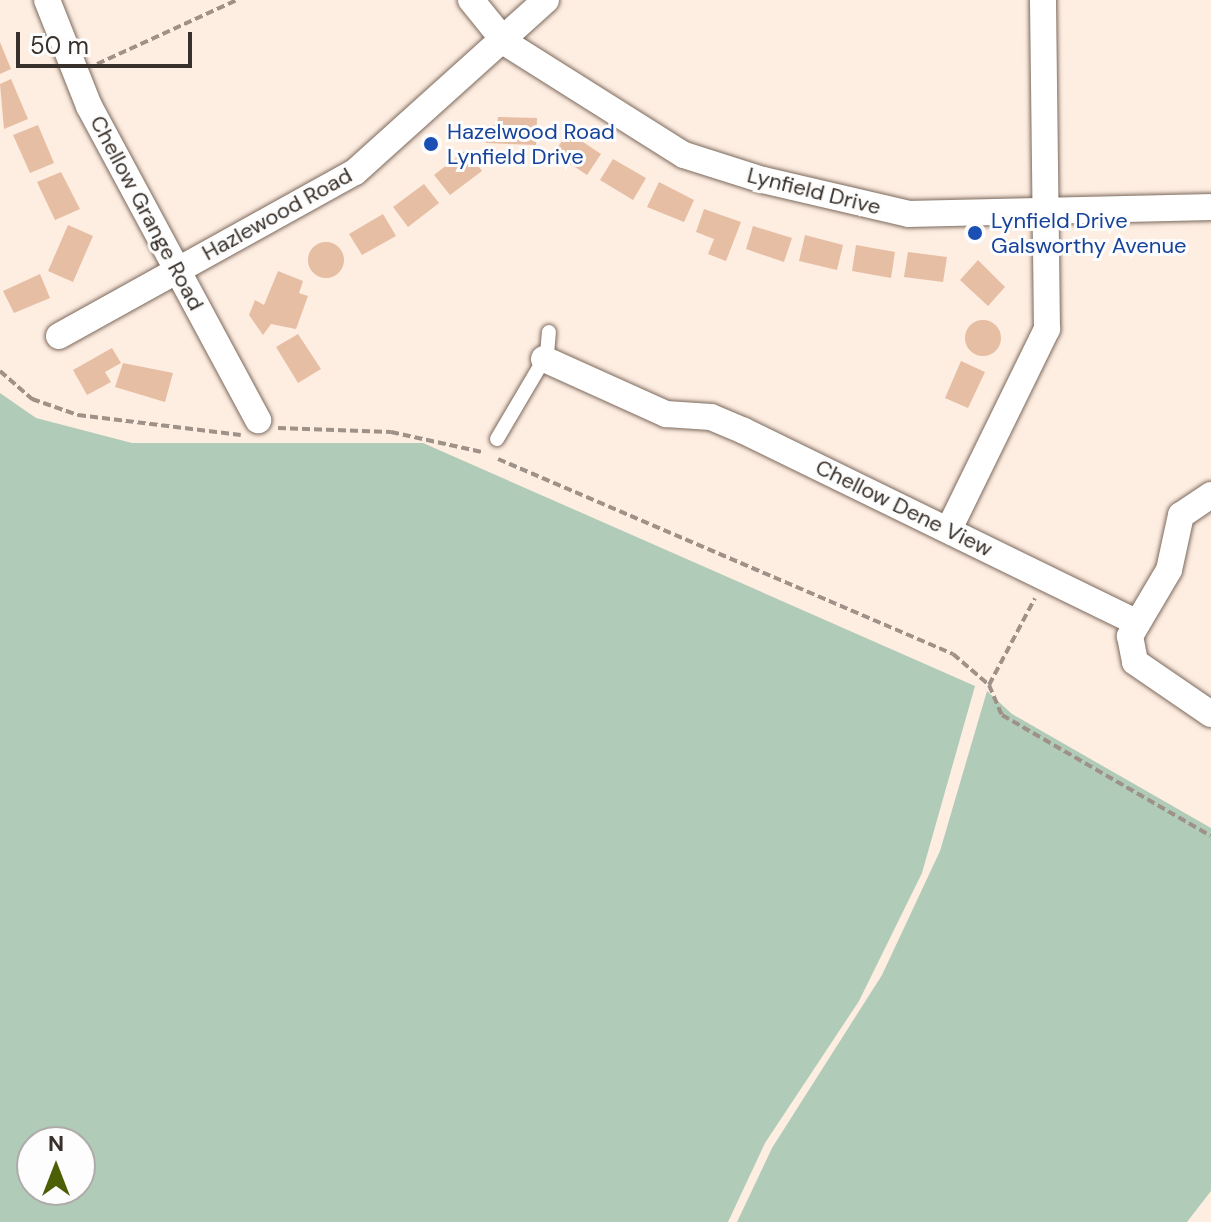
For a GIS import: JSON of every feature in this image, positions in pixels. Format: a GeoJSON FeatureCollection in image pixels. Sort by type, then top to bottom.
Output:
{"type":"FeatureCollection","features":[{"type":"Feature","properties":{"kind":"street","name":"Chellow Grange Road"},"geometry":{"type":"LineString","coordinates":[[47,0],[76,73],[258,420]]}},
{"type":"Feature","properties":{"kind":"street","name":"Lynfield Drive"},"geometry":{"type":"LineString","coordinates":[[471,0],[506,43],[684,155],[763,180],[909,214],[1211,207]]}},
{"type":"Feature","properties":{"kind":"street","name":"Hazlewood Road"},"geometry":{"type":"LineString","coordinates":[[59,336],[355,172],[506,43],[546,0]]}},
{"type":"Feature","properties":{"kind":"street"},"geometry":{"type":"LineString","coordinates":[[949,529],[1047,329],[1049,213],[1043,0]]}},
{"type":"Feature","properties":{"kind":"street","name":"Chellow Dene View"},"geometry":{"type":"LineString","coordinates":[[544,359],[666,414],[711,417],[744,431],[1135,622]]}},
{"type":"Feature","properties":{"kind":"street"},"geometry":{"type":"LineString","coordinates":[[1211,495],[1181,515],[1169,570],[1135,622],[1135,662],[1211,714]]}},
{"type":"Feature","properties":{"kind":"lane"},"geometry":{"type":"LineString","coordinates":[[497,439],[544,359],[549,332]]}},
{"type":"Feature","properties":{"kind":"path"},"geometry":{"type":"LineString","coordinates":[[76,73],[237,0]]}},
{"type":"Feature","properties":{"kind":"path"},"geometry":{"type":"LineString","coordinates":[[0,371],[32,399],[78,415],[219,438],[238,438],[258,420],[279,429],[457,441],[953,654],[989,685],[1002,715],[1211,836]]}},
{"type":"Feature","properties":{"kind":"path"},"geometry":{"type":"LineString","coordinates":[[989,685],[1046,577]]}},
{"type":"Feature","properties":{"kind":"green space"},"geometry":{"type":"Polygon","coordinates":[[[0,393],[36,418],[132,443],[423,443],[975,686],[922,873],[859,1001],[765,1143],[728,1222],[0,1222],[0,393]]]}},
{"type":"Feature","properties":{"kind":"green space"},"geometry":{"type":"Polygon","coordinates":[[[987,691],[1012,714],[1211,828],[1211,1191],[1187,1222],[737,1222],[772,1148],[882,975],[940,851],[987,691]]]}},
{"type":"Feature","properties":{"kind":"building"},"geometry":{"type":"Polygon","coordinates":[[[0,42],[11,69],[0,74],[0,42]]]}},
{"type":"Feature","properties":{"kind":"building"},"geometry":{"type":"Polygon","coordinates":[[[11,79],[28,119],[4,129],[0,84],[11,79]]]}},
{"type":"Feature","properties":{"kind":"building"},"geometry":{"type":"Polygon","coordinates":[[[498,117],[537,118],[536,145],[486,143],[487,125],[497,125],[498,117]]]}},
{"type":"Feature","properties":{"kind":"building"},"geometry":{"type":"Polygon","coordinates":[[[38,125],[54,163],[30,173],[13,135],[38,125]]]}},
{"type":"Feature","properties":{"kind":"building"},"geometry":{"type":"Polygon","coordinates":[[[568,132],[601,154],[587,175],[554,153],[568,132]]]}},
{"type":"Feature","properties":{"kind":"building"},"geometry":{"type":"Polygon","coordinates":[[[466,150],[482,171],[450,195],[434,175],[466,150]]]}},
{"type":"Feature","properties":{"kind":"building"},"geometry":{"type":"Polygon","coordinates":[[[613,159],[646,178],[633,200],[600,180],[613,159]]]}},
{"type":"Feature","properties":{"kind":"building"},"geometry":{"type":"Polygon","coordinates":[[[61,172],[80,209],[55,220],[37,182],[61,172]]]}},
{"type":"Feature","properties":{"kind":"building"},"geometry":{"type":"Polygon","coordinates":[[[659,182],[694,200],[684,222],[647,207],[659,182]]]}},
{"type":"Feature","properties":{"kind":"building"},"geometry":{"type":"Polygon","coordinates":[[[424,184],[439,203],[408,227],[393,207],[424,184]]]}},
{"type":"Feature","properties":{"kind":"building"},"geometry":{"type":"Polygon","coordinates":[[[704,209],[741,222],[726,261],[708,254],[714,239],[696,232],[704,209]]]}},
{"type":"Feature","properties":{"kind":"building"},"geometry":{"type":"Polygon","coordinates":[[[383,214],[396,236],[362,255],[349,234],[383,214]]]}},
{"type":"Feature","properties":{"kind":"building"},"geometry":{"type":"Polygon","coordinates":[[[68,225],[93,236],[73,282],[48,271],[68,225]]]}},
{"type":"Feature","properties":{"kind":"building"},"geometry":{"type":"Polygon","coordinates":[[[753,226],[792,238],[784,262],[746,249],[753,226]]]}},
{"type":"Feature","properties":{"kind":"building"},"geometry":{"type":"Polygon","coordinates":[[[805,235],[843,245],[837,270],[799,261],[805,235]]]}},
{"type":"Feature","properties":{"kind":"building"},"geometry":{"type":"Polygon","coordinates":[[[326,242],[339,247],[344,260],[339,273],[326,278],[313,273],[308,260],[313,247],[326,242]]]}},
{"type":"Feature","properties":{"kind":"building"},"geometry":{"type":"Polygon","coordinates":[[[856,245],[895,252],[891,278],[852,271],[856,245]]]}},
{"type":"Feature","properties":{"kind":"building"},"geometry":{"type":"Polygon","coordinates":[[[908,252],[947,257],[943,282],[904,277],[908,252]]]}},
{"type":"Feature","properties":{"kind":"building"},"geometry":{"type":"Polygon","coordinates":[[[978,260],[1005,287],[988,306],[960,280],[978,260]]]}},
{"type":"Feature","properties":{"kind":"building"},"geometry":{"type":"Polygon","coordinates":[[[278,271],[303,281],[299,293],[308,296],[296,329],[271,324],[263,335],[249,315],[255,300],[264,305],[278,271]]]}},
{"type":"Feature","properties":{"kind":"building"},"geometry":{"type":"Polygon","coordinates":[[[40,274],[50,298],[14,313],[3,291],[40,274]]]}},
{"type":"Feature","properties":{"kind":"building"},"geometry":{"type":"Polygon","coordinates":[[[983,320],[996,325],[1001,338],[996,351],[983,356],[970,351],[965,338],[970,325],[983,320]]]}},
{"type":"Feature","properties":{"kind":"building"},"geometry":{"type":"Polygon","coordinates":[[[298,334],[321,369],[298,383],[276,347],[298,334]]]}},
{"type":"Feature","properties":{"kind":"building"},"geometry":{"type":"Polygon","coordinates":[[[112,348],[121,363],[105,372],[111,382],[87,395],[73,370],[112,348]]]}},
{"type":"Feature","properties":{"kind":"building"},"geometry":{"type":"Polygon","coordinates":[[[961,361],[985,372],[968,408],[945,398],[961,361]]]}},
{"type":"Feature","properties":{"kind":"building"},"geometry":{"type":"Polygon","coordinates":[[[123,363],[173,373],[165,402],[115,387],[123,363]]]}},
{"type":"Feature","properties":{"kind":"place","name":"Hazelwood Road Lynfield Drive"},"geometry":{"type":"Point","coordinates":[431,144]}},
{"type":"Feature","properties":{"kind":"place","name":"Lynfield Drive Galsworthy Avenue"},"geometry":{"type":"Point","coordinates":[975,233]}}]}
